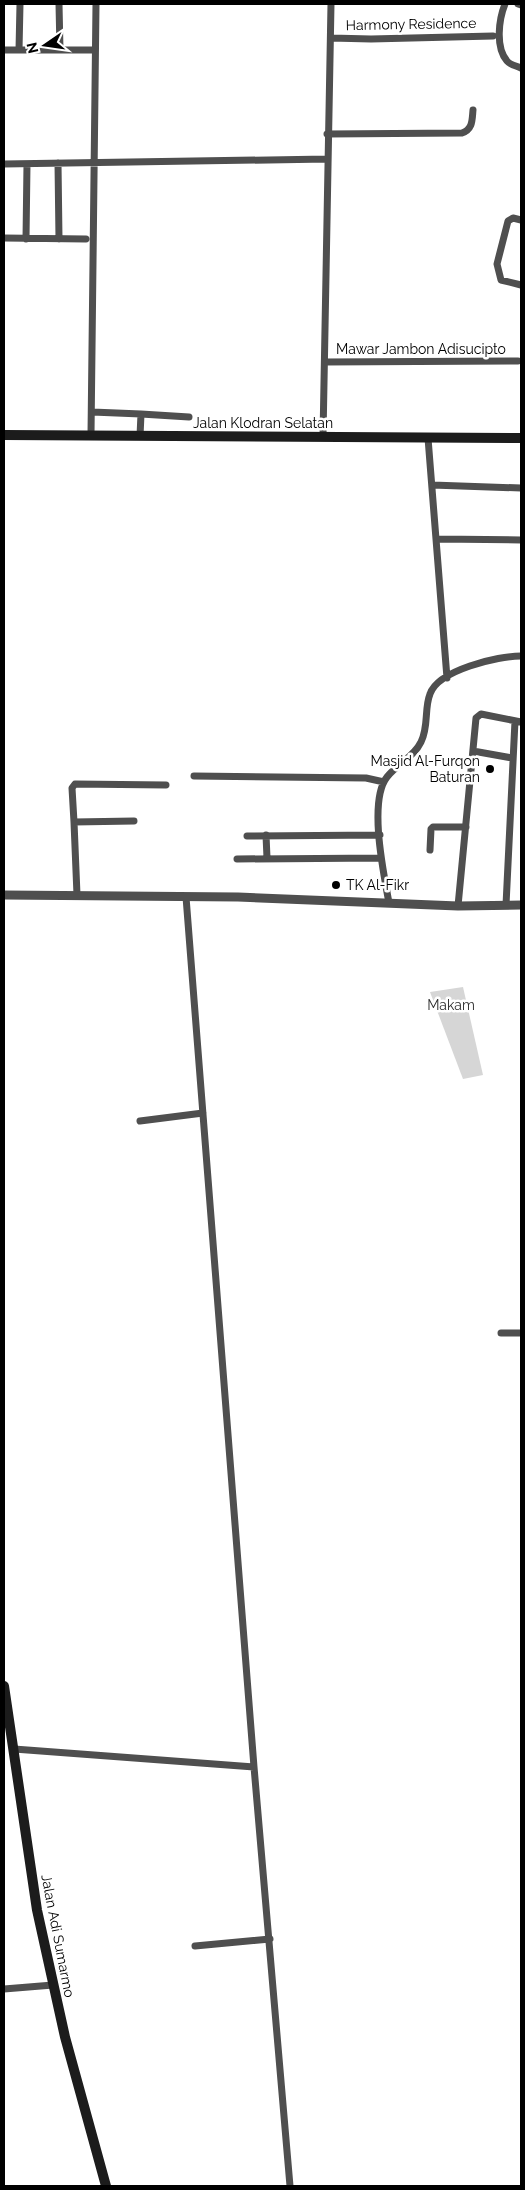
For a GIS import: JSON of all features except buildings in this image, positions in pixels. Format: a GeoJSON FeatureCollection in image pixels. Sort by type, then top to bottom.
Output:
{"type":"FeatureCollection","features":[{"type":"Feature","properties":{"kind":"main road","name":"Jalan Klodran Selatan"},"geometry":{"type":"LineString","coordinates":[[4,435],[521,438]]}},
{"type":"Feature","properties":{"kind":"main road","name":"Jalan Adi Sumarmo"},"geometry":{"type":"LineString","coordinates":[[4,1686],[36,1902],[53,1985],[106,2186]]}},
{"type":"Feature","properties":{"kind":"street"},"geometry":{"type":"LineString","coordinates":[[20,4],[20,50]]}},
{"type":"Feature","properties":{"kind":"street"},"geometry":{"type":"LineString","coordinates":[[60,4],[60,50]]}},
{"type":"Feature","properties":{"kind":"street"},"geometry":{"type":"LineString","coordinates":[[91,435],[96,4]]}},
{"type":"Feature","properties":{"kind":"street"},"geometry":{"type":"LineString","coordinates":[[323,437],[327,134],[331,4]]}},
{"type":"Feature","properties":{"kind":"street"},"geometry":{"type":"LineString","coordinates":[[504,4],[501,14],[500,33],[504,56],[508,63],[521,68]]}},
{"type":"Feature","properties":{"kind":"street","name":"Harmony Residence"},"geometry":{"type":"LineString","coordinates":[[330,38],[372,39],[493,36]]}},
{"type":"Feature","properties":{"kind":"street"},"geometry":{"type":"LineString","coordinates":[[4,50],[95,50]]}},
{"type":"Feature","properties":{"kind":"street"},"geometry":{"type":"LineString","coordinates":[[327,134],[462,134],[472,126],[472,110]]}},
{"type":"Feature","properties":{"kind":"street"},"geometry":{"type":"LineString","coordinates":[[4,164],[94,161],[327,160]]}},
{"type":"Feature","properties":{"kind":"street"},"geometry":{"type":"LineString","coordinates":[[58,163],[59,239]]}},
{"type":"Feature","properties":{"kind":"street"},"geometry":{"type":"LineString","coordinates":[[26,238],[27,164]]}},
{"type":"Feature","properties":{"kind":"street"},"geometry":{"type":"LineString","coordinates":[[521,220],[513,218],[508,221],[497,264],[501,280],[521,285]]}},
{"type":"Feature","properties":{"kind":"street"},"geometry":{"type":"LineString","coordinates":[[4,238],[86,239]]}},
{"type":"Feature","properties":{"kind":"street","name":"Mawar Jambon Adisucipto"},"geometry":{"type":"LineString","coordinates":[[325,362],[518,361]]}},
{"type":"Feature","properties":{"kind":"street"},"geometry":{"type":"LineString","coordinates":[[92,412],[189,417]]}},
{"type":"Feature","properties":{"kind":"street"},"geometry":{"type":"LineString","coordinates":[[140,436],[141,414]]}},
{"type":"Feature","properties":{"kind":"street"},"geometry":{"type":"LineString","coordinates":[[428,438],[447,678]]}},
{"type":"Feature","properties":{"kind":"street"},"geometry":{"type":"LineString","coordinates":[[432,485],[521,488]]}},
{"type":"Feature","properties":{"kind":"street"},"geometry":{"type":"LineString","coordinates":[[437,539],[521,540]]}},
{"type":"Feature","properties":{"kind":"street"},"geometry":{"type":"LineString","coordinates":[[390,903],[382,858],[378,808],[384,782],[420,744],[425,732],[430,691],[447,678],[481,661],[521,656]]}},
{"type":"Feature","properties":{"kind":"street"},"geometry":{"type":"LineString","coordinates":[[458,906],[478,715],[518,721],[512,758],[506,906]]}},
{"type":"Feature","properties":{"kind":"street"},"geometry":{"type":"LineString","coordinates":[[473,751],[512,758]]}},
{"type":"Feature","properties":{"kind":"street"},"geometry":{"type":"LineString","coordinates":[[194,776],[366,778],[384,782]]}},
{"type":"Feature","properties":{"kind":"street"},"geometry":{"type":"LineString","coordinates":[[77,895],[72,788],[75,784],[166,785]]}},
{"type":"Feature","properties":{"kind":"street"},"geometry":{"type":"LineString","coordinates":[[74,822],[134,821]]}},
{"type":"Feature","properties":{"kind":"street"},"geometry":{"type":"LineString","coordinates":[[430,850],[431,829],[466,827]]}},
{"type":"Feature","properties":{"kind":"street"},"geometry":{"type":"LineString","coordinates":[[266,835],[268,858]]}},
{"type":"Feature","properties":{"kind":"street"},"geometry":{"type":"LineString","coordinates":[[247,836],[380,835]]}},
{"type":"Feature","properties":{"kind":"street"},"geometry":{"type":"LineString","coordinates":[[236,859],[382,858]]}},
{"type":"Feature","properties":{"kind":"street"},"geometry":{"type":"LineString","coordinates":[[4,895],[328,899],[458,906],[521,905]]}},
{"type":"Feature","properties":{"kind":"street"},"geometry":{"type":"LineString","coordinates":[[186,897],[254,1767],[290,2186]]}},
{"type":"Feature","properties":{"kind":"street"},"geometry":{"type":"LineString","coordinates":[[140,1121],[203,1113]]}},
{"type":"Feature","properties":{"kind":"street"},"geometry":{"type":"LineString","coordinates":[[501,1332],[521,1333]]}},
{"type":"Feature","properties":{"kind":"street"},"geometry":{"type":"LineString","coordinates":[[14,1749],[254,1767]]}},
{"type":"Feature","properties":{"kind":"street"},"geometry":{"type":"LineString","coordinates":[[195,1946],[270,1939]]}},
{"type":"Feature","properties":{"kind":"street"},"geometry":{"type":"LineString","coordinates":[[4,1989],[53,1985]]}},
{"type":"Feature","properties":{"kind":"green space","name":"Makam"},"geometry":{"type":"Polygon","coordinates":[[[463,987],[483,1075],[463,1079],[430,992],[463,987]]]}},
{"type":"Feature","properties":{"kind":"place","name":"Masjid Al-Furqon Baturan"},"geometry":{"type":"Point","coordinates":[490,769]}},
{"type":"Feature","properties":{"kind":"place","name":"TK Al-Fikr"},"geometry":{"type":"Point","coordinates":[336,885]}}]}
